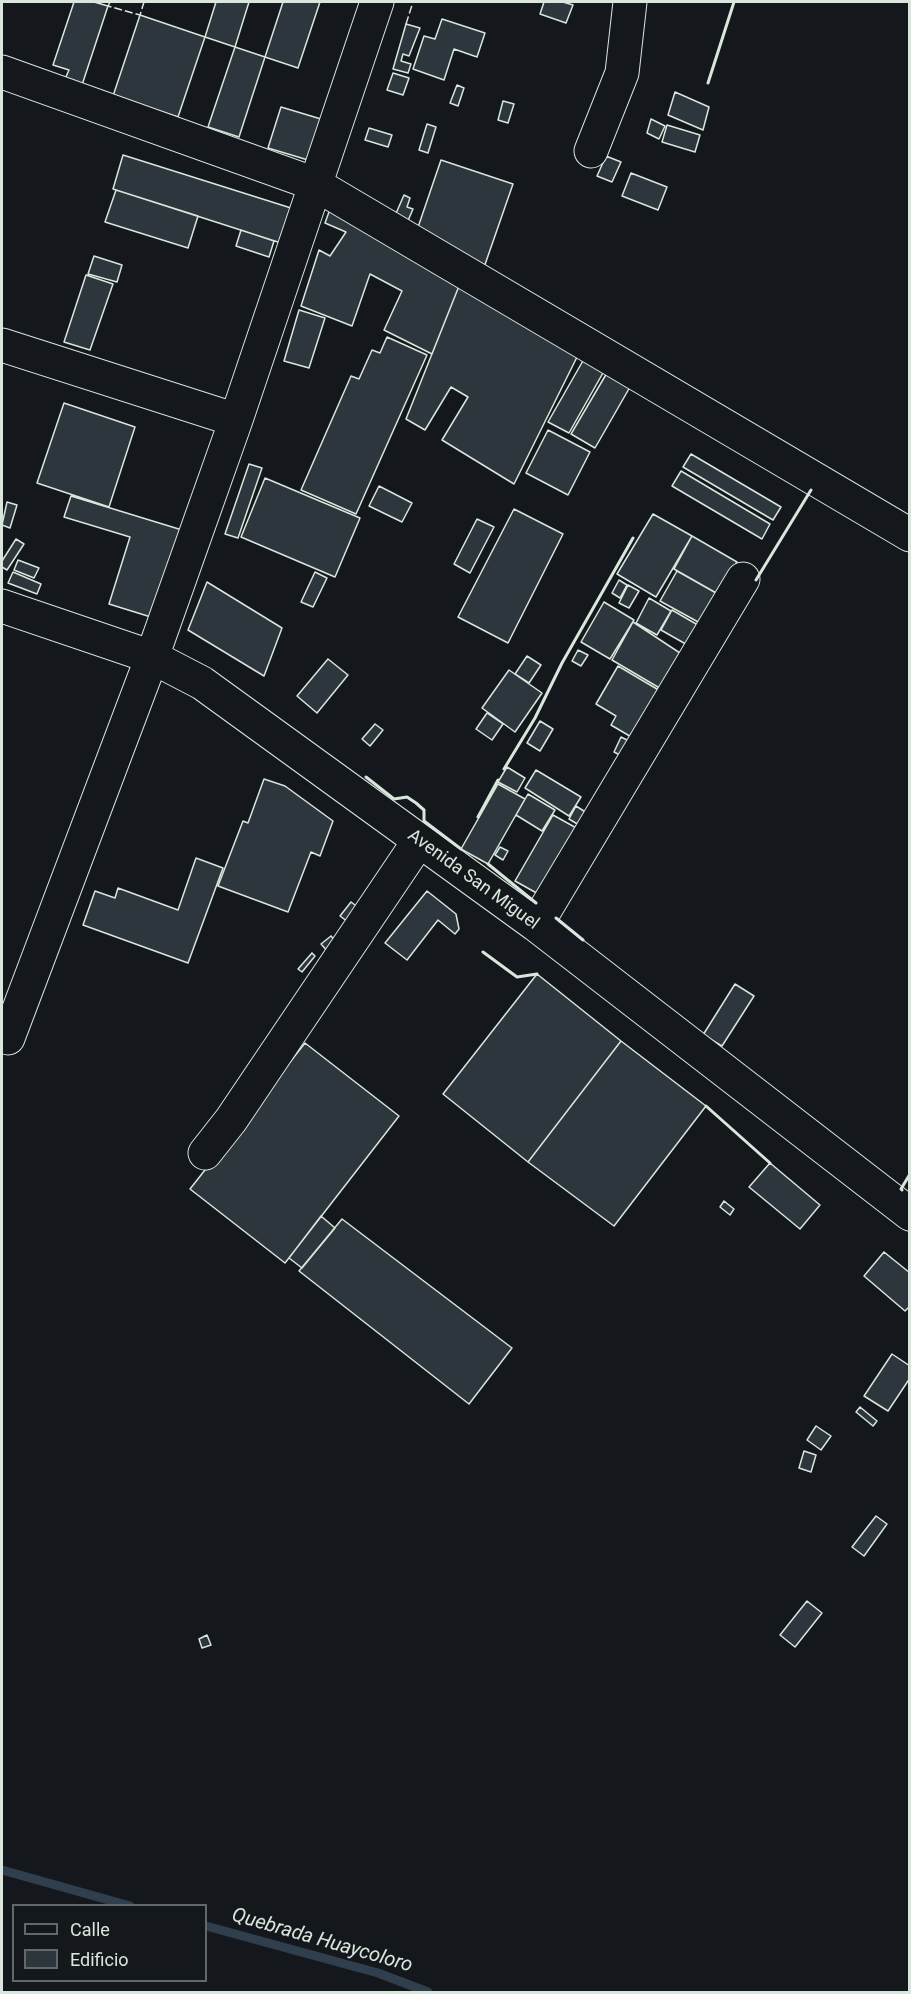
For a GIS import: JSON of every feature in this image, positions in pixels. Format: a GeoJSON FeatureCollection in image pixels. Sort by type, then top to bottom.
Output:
{"type":"FeatureCollection","features":[{"type":"Feature","properties":{"kind":"street"},"geometry":{"type":"LineString","coordinates":[[8,1038],[152,657],[236,420],[377,2]]}},
{"type":"Feature","properties":{"kind":"street"},"geometry":{"type":"LineString","coordinates":[[591,151],[622,73],[630,2]]}},
{"type":"Feature","properties":{"kind":"street"},"geometry":{"type":"LineString","coordinates":[[2,72],[315,184],[909,535]]}},
{"type":"Feature","properties":{"kind":"street"},"geometry":{"type":"LineString","coordinates":[[2,345],[236,420]]}},
{"type":"Feature","properties":{"kind":"street"},"geometry":{"type":"LineString","coordinates":[[536,925],[743,579]]}},
{"type":"Feature","properties":{"kind":"street","name":"Avenida San Miguel"},"geometry":{"type":"LineString","coordinates":[[2,606],[152,657],[202,683],[536,925],[909,1214]]}},
{"type":"Feature","properties":{"kind":"street"},"geometry":{"type":"LineString","coordinates":[[205,1153],[231,1120],[419,841]]}},
{"type":"Feature","properties":{"kind":"building"},"geometry":{"type":"Polygon","coordinates":[[[74,2],[94,2],[108,6],[82,85],[65,79],[69,70],[53,65],[74,2]]]}},
{"type":"Feature","properties":{"kind":"building"},"geometry":{"type":"Polygon","coordinates":[[[216,2],[249,2],[235,47],[205,37],[216,2]]]}},
{"type":"Feature","properties":{"kind":"building"},"geometry":{"type":"Polygon","coordinates":[[[283,2],[320,2],[298,68],[265,57],[283,2]]]}},
{"type":"Feature","properties":{"kind":"building"},"geometry":{"type":"Polygon","coordinates":[[[544,2],[563,2],[573,5],[566,23],[540,14],[544,2]]]}},
{"type":"Feature","properties":{"kind":"building"},"geometry":{"type":"Polygon","coordinates":[[[140,15],[205,37],[178,117],[113,96],[140,15]]]}},
{"type":"Feature","properties":{"kind":"building"},"geometry":{"type":"Polygon","coordinates":[[[442,19],[485,33],[477,57],[454,49],[444,80],[413,69],[424,36],[435,39],[442,19]]]}},
{"type":"Feature","properties":{"kind":"building"},"geometry":{"type":"Polygon","coordinates":[[[406,24],[420,28],[409,56],[403,54],[401,61],[411,64],[408,73],[393,69],[406,24]]]}},
{"type":"Feature","properties":{"kind":"building"},"geometry":{"type":"Polygon","coordinates":[[[235,47],[265,57],[239,137],[208,127],[235,47]]]}},
{"type":"Feature","properties":{"kind":"building"},"geometry":{"type":"Polygon","coordinates":[[[393,73],[409,78],[403,95],[387,90],[393,73]]]}},
{"type":"Feature","properties":{"kind":"building"},"geometry":{"type":"Polygon","coordinates":[[[457,85],[464,88],[458,106],[450,103],[457,85]]]}},
{"type":"Feature","properties":{"kind":"building"},"geometry":{"type":"Polygon","coordinates":[[[675,92],[709,107],[703,130],[668,115],[675,92]]]}},
{"type":"Feature","properties":{"kind":"building"},"geometry":{"type":"Polygon","coordinates":[[[503,101],[514,104],[508,123],[498,120],[503,101]]]}},
{"type":"Feature","properties":{"kind":"building"},"geometry":{"type":"Polygon","coordinates":[[[281,107],[321,119],[308,160],[268,148],[281,107]]]}},
{"type":"Feature","properties":{"kind":"building"},"geometry":{"type":"Polygon","coordinates":[[[651,119],[665,126],[659,139],[647,133],[651,119]]]}},
{"type":"Feature","properties":{"kind":"building"},"geometry":{"type":"Polygon","coordinates":[[[427,124],[436,127],[428,153],[419,150],[427,124]]]}},
{"type":"Feature","properties":{"kind":"building"},"geometry":{"type":"Polygon","coordinates":[[[667,125],[700,135],[695,152],[662,142],[667,125]]]}},
{"type":"Feature","properties":{"kind":"building"},"geometry":{"type":"Polygon","coordinates":[[[369,128],[392,135],[388,147],[365,140],[369,128]]]}},
{"type":"Feature","properties":{"kind":"building"},"geometry":{"type":"Polygon","coordinates":[[[123,155],[291,208],[281,243],[113,189],[123,155]]]}},
{"type":"Feature","properties":{"kind":"building"},"geometry":{"type":"Polygon","coordinates":[[[606,156],[621,162],[612,182],[597,176],[606,156]]]}},
{"type":"Feature","properties":{"kind":"building"},"geometry":{"type":"Polygon","coordinates":[[[441,160],[513,184],[481,276],[414,239],[441,160]]]}},
{"type":"Feature","properties":{"kind":"building"},"geometry":{"type":"Polygon","coordinates":[[[631,173],[667,187],[658,210],[622,196],[631,173]]]}},
{"type":"Feature","properties":{"kind":"building"},"geometry":{"type":"Polygon","coordinates":[[[116,190],[198,216],[188,248],[105,222],[116,190]]]}},
{"type":"Feature","properties":{"kind":"building"},"geometry":{"type":"Polygon","coordinates":[[[404,195],[410,198],[407,207],[413,209],[407,223],[394,218],[404,195]]]}},
{"type":"Feature","properties":{"kind":"building"},"geometry":{"type":"Polygon","coordinates":[[[334,198],[463,276],[432,354],[384,330],[402,291],[370,274],[352,326],[301,306],[319,250],[330,256],[346,232],[325,223],[334,198]]]}},
{"type":"Feature","properties":{"kind":"building"},"geometry":{"type":"Polygon","coordinates":[[[241,230],[274,241],[269,257],[236,246],[241,230]]]}},
{"type":"Feature","properties":{"kind":"building"},"geometry":{"type":"Polygon","coordinates":[[[94,256],[122,265],[117,282],[88,274],[94,256]]]}},
{"type":"Feature","properties":{"kind":"building"},"geometry":{"type":"Polygon","coordinates":[[[86,275],[113,284],[90,350],[64,342],[86,275]]]}},
{"type":"Feature","properties":{"kind":"building"},"geometry":{"type":"Polygon","coordinates":[[[463,276],[581,349],[514,484],[442,440],[468,397],[451,387],[425,430],[406,419],[463,276]]]}},
{"type":"Feature","properties":{"kind":"building"},"geometry":{"type":"Polygon","coordinates":[[[299,310],[325,318],[309,368],[284,361],[299,310]]]}},
{"type":"Feature","properties":{"kind":"building"},"geometry":{"type":"Polygon","coordinates":[[[387,337],[427,355],[356,514],[301,490],[351,376],[359,379],[372,350],[380,353],[387,337]]]}},
{"type":"Feature","properties":{"kind":"building"},"geometry":{"type":"Polygon","coordinates":[[[588,352],[608,364],[569,433],[548,422],[588,352]]]}},
{"type":"Feature","properties":{"kind":"building"},"geometry":{"type":"Polygon","coordinates":[[[611,366],[634,380],[595,448],[571,434],[611,366]]]}},
{"type":"Feature","properties":{"kind":"building"},"geometry":{"type":"Polygon","coordinates":[[[64,403],[135,427],[109,507],[37,483],[64,403]]]}},
{"type":"Feature","properties":{"kind":"building"},"geometry":{"type":"Polygon","coordinates":[[[548,430],[590,452],[568,495],[526,473],[548,430]]]}},
{"type":"Feature","properties":{"kind":"building"},"geometry":{"type":"Polygon","coordinates":[[[691,454],[781,507],[773,520],[683,467],[691,454]]]}},
{"type":"Feature","properties":{"kind":"building"},"geometry":{"type":"Polygon","coordinates":[[[249,464],[262,468],[238,538],[225,534],[249,464]]]}},
{"type":"Feature","properties":{"kind":"building"},"geometry":{"type":"Polygon","coordinates":[[[681,471],[770,524],[762,539],[672,486],[681,471]]]}},
{"type":"Feature","properties":{"kind":"building"},"geometry":{"type":"Polygon","coordinates":[[[265,478],[360,518],[335,577],[241,537],[265,478]]]}},
{"type":"Feature","properties":{"kind":"building"},"geometry":{"type":"Polygon","coordinates":[[[379,486],[412,503],[402,522],[369,506],[379,486]]]}},
{"type":"Feature","properties":{"kind":"building"},"geometry":{"type":"Polygon","coordinates":[[[71,496],[182,530],[154,618],[109,604],[130,537],[64,517],[71,496]]]}},
{"type":"Feature","properties":{"kind":"building"},"geometry":{"type":"Polygon","coordinates":[[[7,502],[17,505],[10,528],[2,525],[7,502]]]}},
{"type":"Feature","properties":{"kind":"building"},"geometry":{"type":"Polygon","coordinates":[[[514,509],[563,534],[508,643],[458,617],[514,509]]]}},
{"type":"Feature","properties":{"kind":"building"},"geometry":{"type":"Polygon","coordinates":[[[653,514],[692,536],[656,597],[617,574],[653,514]]]}},
{"type":"Feature","properties":{"kind":"building"},"geometry":{"type":"Polygon","coordinates":[[[477,519],[494,527],[470,573],[454,564],[477,519]]]}},
{"type":"Feature","properties":{"kind":"building"},"geometry":{"type":"Polygon","coordinates":[[[692,536],[737,562],[718,594],[674,569],[692,536]]]}},
{"type":"Feature","properties":{"kind":"building"},"geometry":{"type":"Polygon","coordinates":[[[16,539],[24,544],[7,570],[2,567],[2,561],[16,539]]]}},
{"type":"Feature","properties":{"kind":"building"},"geometry":{"type":"Polygon","coordinates":[[[18,560],[39,568],[34,578],[14,570],[18,560]]]}},
{"type":"Feature","properties":{"kind":"building"},"geometry":{"type":"Polygon","coordinates":[[[677,571],[716,593],[700,623],[660,601],[677,571]]]}},
{"type":"Feature","properties":{"kind":"building"},"geometry":{"type":"Polygon","coordinates":[[[13,572],[41,584],[37,594],[8,583],[13,572]]]}},
{"type":"Feature","properties":{"kind":"building"},"geometry":{"type":"Polygon","coordinates":[[[315,572],[327,578],[313,607],[301,602],[315,572]]]}},
{"type":"Feature","properties":{"kind":"building"},"geometry":{"type":"Polygon","coordinates":[[[619,580],[627,585],[620,598],[612,593],[619,580]]]}},
{"type":"Feature","properties":{"kind":"building"},"geometry":{"type":"Polygon","coordinates":[[[207,582],[282,628],[264,676],[188,630],[207,582]]]}},
{"type":"Feature","properties":{"kind":"building"},"geometry":{"type":"Polygon","coordinates":[[[628,585],[639,591],[629,608],[619,603],[628,585]]]}},
{"type":"Feature","properties":{"kind":"building"},"geometry":{"type":"Polygon","coordinates":[[[649,598],[671,611],[657,635],[636,623],[649,598]]]}},
{"type":"Feature","properties":{"kind":"building"},"geometry":{"type":"Polygon","coordinates":[[[604,602],[634,620],[610,659],[581,642],[604,602]]]}},
{"type":"Feature","properties":{"kind":"building"},"geometry":{"type":"Polygon","coordinates":[[[672,610],[703,628],[691,647],[661,630],[672,610]]]}},
{"type":"Feature","properties":{"kind":"building"},"geometry":{"type":"Polygon","coordinates":[[[633,622],[683,655],[663,690],[612,660],[633,622]]]}},
{"type":"Feature","properties":{"kind":"building"},"geometry":{"type":"Polygon","coordinates":[[[578,650],[588,655],[581,666],[572,661],[578,650]]]}},
{"type":"Feature","properties":{"kind":"building"},"geometry":{"type":"Polygon","coordinates":[[[527,656],[541,665],[529,683],[515,674],[527,656]]]}},
{"type":"Feature","properties":{"kind":"building"},"geometry":{"type":"Polygon","coordinates":[[[328,659],[348,675],[317,713],[297,696],[328,659]]]}},
{"type":"Feature","properties":{"kind":"building"},"geometry":{"type":"Polygon","coordinates":[[[618,666],[662,692],[633,738],[611,725],[616,716],[596,704],[618,666]]]}},
{"type":"Feature","properties":{"kind":"building"},"geometry":{"type":"Polygon","coordinates":[[[509,670],[542,693],[515,732],[482,708],[509,670]]]}},
{"type":"Feature","properties":{"kind":"building"},"geometry":{"type":"Polygon","coordinates":[[[487,713],[503,724],[492,740],[476,729],[487,713]]]}},
{"type":"Feature","properties":{"kind":"building"},"geometry":{"type":"Polygon","coordinates":[[[540,721],[553,729],[540,751],[527,743],[540,721]]]}},
{"type":"Feature","properties":{"kind":"building"},"geometry":{"type":"Polygon","coordinates":[[[375,724],[383,730],[370,746],[362,739],[375,724]]]}},
{"type":"Feature","properties":{"kind":"building"},"geometry":{"type":"Polygon","coordinates":[[[621,737],[631,742],[624,757],[614,752],[621,737]]]}},
{"type":"Feature","properties":{"kind":"building"},"geometry":{"type":"Polygon","coordinates":[[[507,767],[525,778],[517,792],[498,782],[507,767]]]}},
{"type":"Feature","properties":{"kind":"building"},"geometry":{"type":"Polygon","coordinates":[[[536,770],[581,797],[569,816],[525,788],[536,770]]]}},
{"type":"Feature","properties":{"kind":"building"},"geometry":{"type":"Polygon","coordinates":[[[264,779],[285,786],[333,821],[320,856],[311,852],[288,912],[218,886],[243,821],[248,823],[264,779]]]}},
{"type":"Feature","properties":{"kind":"building"},"geometry":{"type":"Polygon","coordinates":[[[498,784],[525,799],[488,864],[461,849],[498,784]]]}},
{"type":"Feature","properties":{"kind":"building"},"geometry":{"type":"Polygon","coordinates":[[[528,794],[555,810],[542,831],[516,815],[528,794]]]}},
{"type":"Feature","properties":{"kind":"building"},"geometry":{"type":"Polygon","coordinates":[[[576,806],[587,813],[579,825],[569,819],[576,806]]]}},
{"type":"Feature","properties":{"kind":"building"},"geometry":{"type":"Polygon","coordinates":[[[553,815],[580,830],[542,896],[515,881],[553,815]]]}},
{"type":"Feature","properties":{"kind":"building"},"geometry":{"type":"Polygon","coordinates":[[[500,847],[508,851],[503,860],[495,855],[500,847]]]}},
{"type":"Feature","properties":{"kind":"building"},"geometry":{"type":"Polygon","coordinates":[[[196,858],[223,868],[188,963],[83,925],[95,891],[115,898],[118,888],[178,910],[196,858]]]}},
{"type":"Feature","properties":{"kind":"building"},"geometry":{"type":"Polygon","coordinates":[[[427,891],[456,914],[459,929],[455,934],[438,920],[407,960],[385,943],[427,891]]]}},
{"type":"Feature","properties":{"kind":"building"},"geometry":{"type":"Polygon","coordinates":[[[351,902],[359,908],[348,922],[340,916],[351,902]]]}},
{"type":"Feature","properties":{"kind":"building"},"geometry":{"type":"Polygon","coordinates":[[[331,936],[340,946],[330,954],[321,944],[331,936]]]}},
{"type":"Feature","properties":{"kind":"building"},"geometry":{"type":"Polygon","coordinates":[[[312,953],[315,956],[302,972],[298,969],[312,953]]]}},
{"type":"Feature","properties":{"kind":"building"},"geometry":{"type":"Polygon","coordinates":[[[537,974],[621,1041],[528,1162],[443,1094],[537,974]]]}},
{"type":"Feature","properties":{"kind":"building"},"geometry":{"type":"Polygon","coordinates":[[[735,984],[754,996],[722,1046],[703,1035],[735,984]]]}},
{"type":"Feature","properties":{"kind":"building"},"geometry":{"type":"Polygon","coordinates":[[[621,1041],[706,1106],[614,1226],[528,1162],[621,1041]]]}},
{"type":"Feature","properties":{"kind":"building"},"geometry":{"type":"Polygon","coordinates":[[[305,1043],[399,1116],[285,1263],[190,1189],[305,1043]]]}},
{"type":"Feature","properties":{"kind":"building"},"geometry":{"type":"Polygon","coordinates":[[[770,1163],[820,1205],[800,1229],[749,1187],[770,1163]]]}},
{"type":"Feature","properties":{"kind":"building"},"geometry":{"type":"Polygon","coordinates":[[[724,1201],[734,1209],[730,1215],[720,1207],[724,1201]]]}},
{"type":"Feature","properties":{"kind":"building"},"geometry":{"type":"Polygon","coordinates":[[[321,1216],[335,1228],[302,1268],[289,1258],[321,1216]]]}},
{"type":"Feature","properties":{"kind":"building"},"geometry":{"type":"Polygon","coordinates":[[[342,1219],[512,1348],[469,1404],[299,1271],[342,1219]]]}},
{"type":"Feature","properties":{"kind":"building"},"geometry":{"type":"Polygon","coordinates":[[[884,1252],[910,1273],[910,1306],[905,1311],[864,1276],[884,1252]]]}},
{"type":"Feature","properties":{"kind":"building"},"geometry":{"type":"Polygon","coordinates":[[[892,1354],[910,1366],[910,1378],[888,1411],[864,1396],[892,1354]]]}},
{"type":"Feature","properties":{"kind":"building"},"geometry":{"type":"Polygon","coordinates":[[[860,1407],[877,1421],[873,1426],[856,1412],[860,1407]]]}},
{"type":"Feature","properties":{"kind":"building"},"geometry":{"type":"Polygon","coordinates":[[[816,1426],[831,1436],[821,1450],[807,1440],[816,1426]]]}},
{"type":"Feature","properties":{"kind":"building"},"geometry":{"type":"Polygon","coordinates":[[[804,1451],[816,1455],[811,1472],[799,1468],[804,1451]]]}},
{"type":"Feature","properties":{"kind":"building"},"geometry":{"type":"Polygon","coordinates":[[[876,1516],[887,1524],[864,1556],[852,1547],[876,1516]]]}},
{"type":"Feature","properties":{"kind":"building"},"geometry":{"type":"Polygon","coordinates":[[[807,1601],[822,1613],[795,1647],[780,1635],[807,1601]]]}},
{"type":"Feature","properties":{"kind":"building"},"geometry":{"type":"Polygon","coordinates":[[[207,1635],[211,1645],[202,1648],[199,1639],[207,1635]]]}},
{"type":"Feature","properties":{"kind":"waterway","name":"Quebrada Huaycoloro"},"geometry":{"type":"LineString","coordinates":[[2,1870],[123,1904]]}},
{"type":"Feature","properties":{"kind":"waterway","name":"Quebrada Huaycoloro"},"geometry":{"type":"LineString","coordinates":[[207,1926],[378,1973],[428,1992]]}},
{"type":"Feature","properties":{"kind":"fence"},"geometry":{"type":"LineString","coordinates":[[110,2],[108,6],[140,15],[144,2]]}},
{"type":"Feature","properties":{"kind":"fence"},"geometry":{"type":"LineString","coordinates":[[406,24],[413,2]]}},
{"type":"Feature","properties":{"kind":"wall"},"geometry":{"type":"LineString","coordinates":[[708,83],[734,2]]}},
{"type":"Feature","properties":{"kind":"wall"},"geometry":{"type":"LineString","coordinates":[[756,580],[811,490]]}},
{"type":"Feature","properties":{"kind":"wall"},"geometry":{"type":"LineString","coordinates":[[504,769],[535,718],[562,663],[633,538]]}},
{"type":"Feature","properties":{"kind":"wall"},"geometry":{"type":"LineString","coordinates":[[366,777],[394,799],[407,797],[416,803],[424,810],[424,821],[461,849]]}},
{"type":"Feature","properties":{"kind":"wall"},"geometry":{"type":"LineString","coordinates":[[478,817],[498,780]]}},
{"type":"Feature","properties":{"kind":"wall"},"geometry":{"type":"LineString","coordinates":[[488,864],[536,903]]}},
{"type":"Feature","properties":{"kind":"wall"},"geometry":{"type":"LineString","coordinates":[[556,918],[583,940]]}},
{"type":"Feature","properties":{"kind":"wall"},"geometry":{"type":"LineString","coordinates":[[483,952],[517,977],[537,974]]}},
{"type":"Feature","properties":{"kind":"wall"},"geometry":{"type":"LineString","coordinates":[[706,1106],[770,1163]]}},
{"type":"Feature","properties":{"kind":"wall"},"geometry":{"type":"LineString","coordinates":[[902,1190],[910,1174]]}}]}
